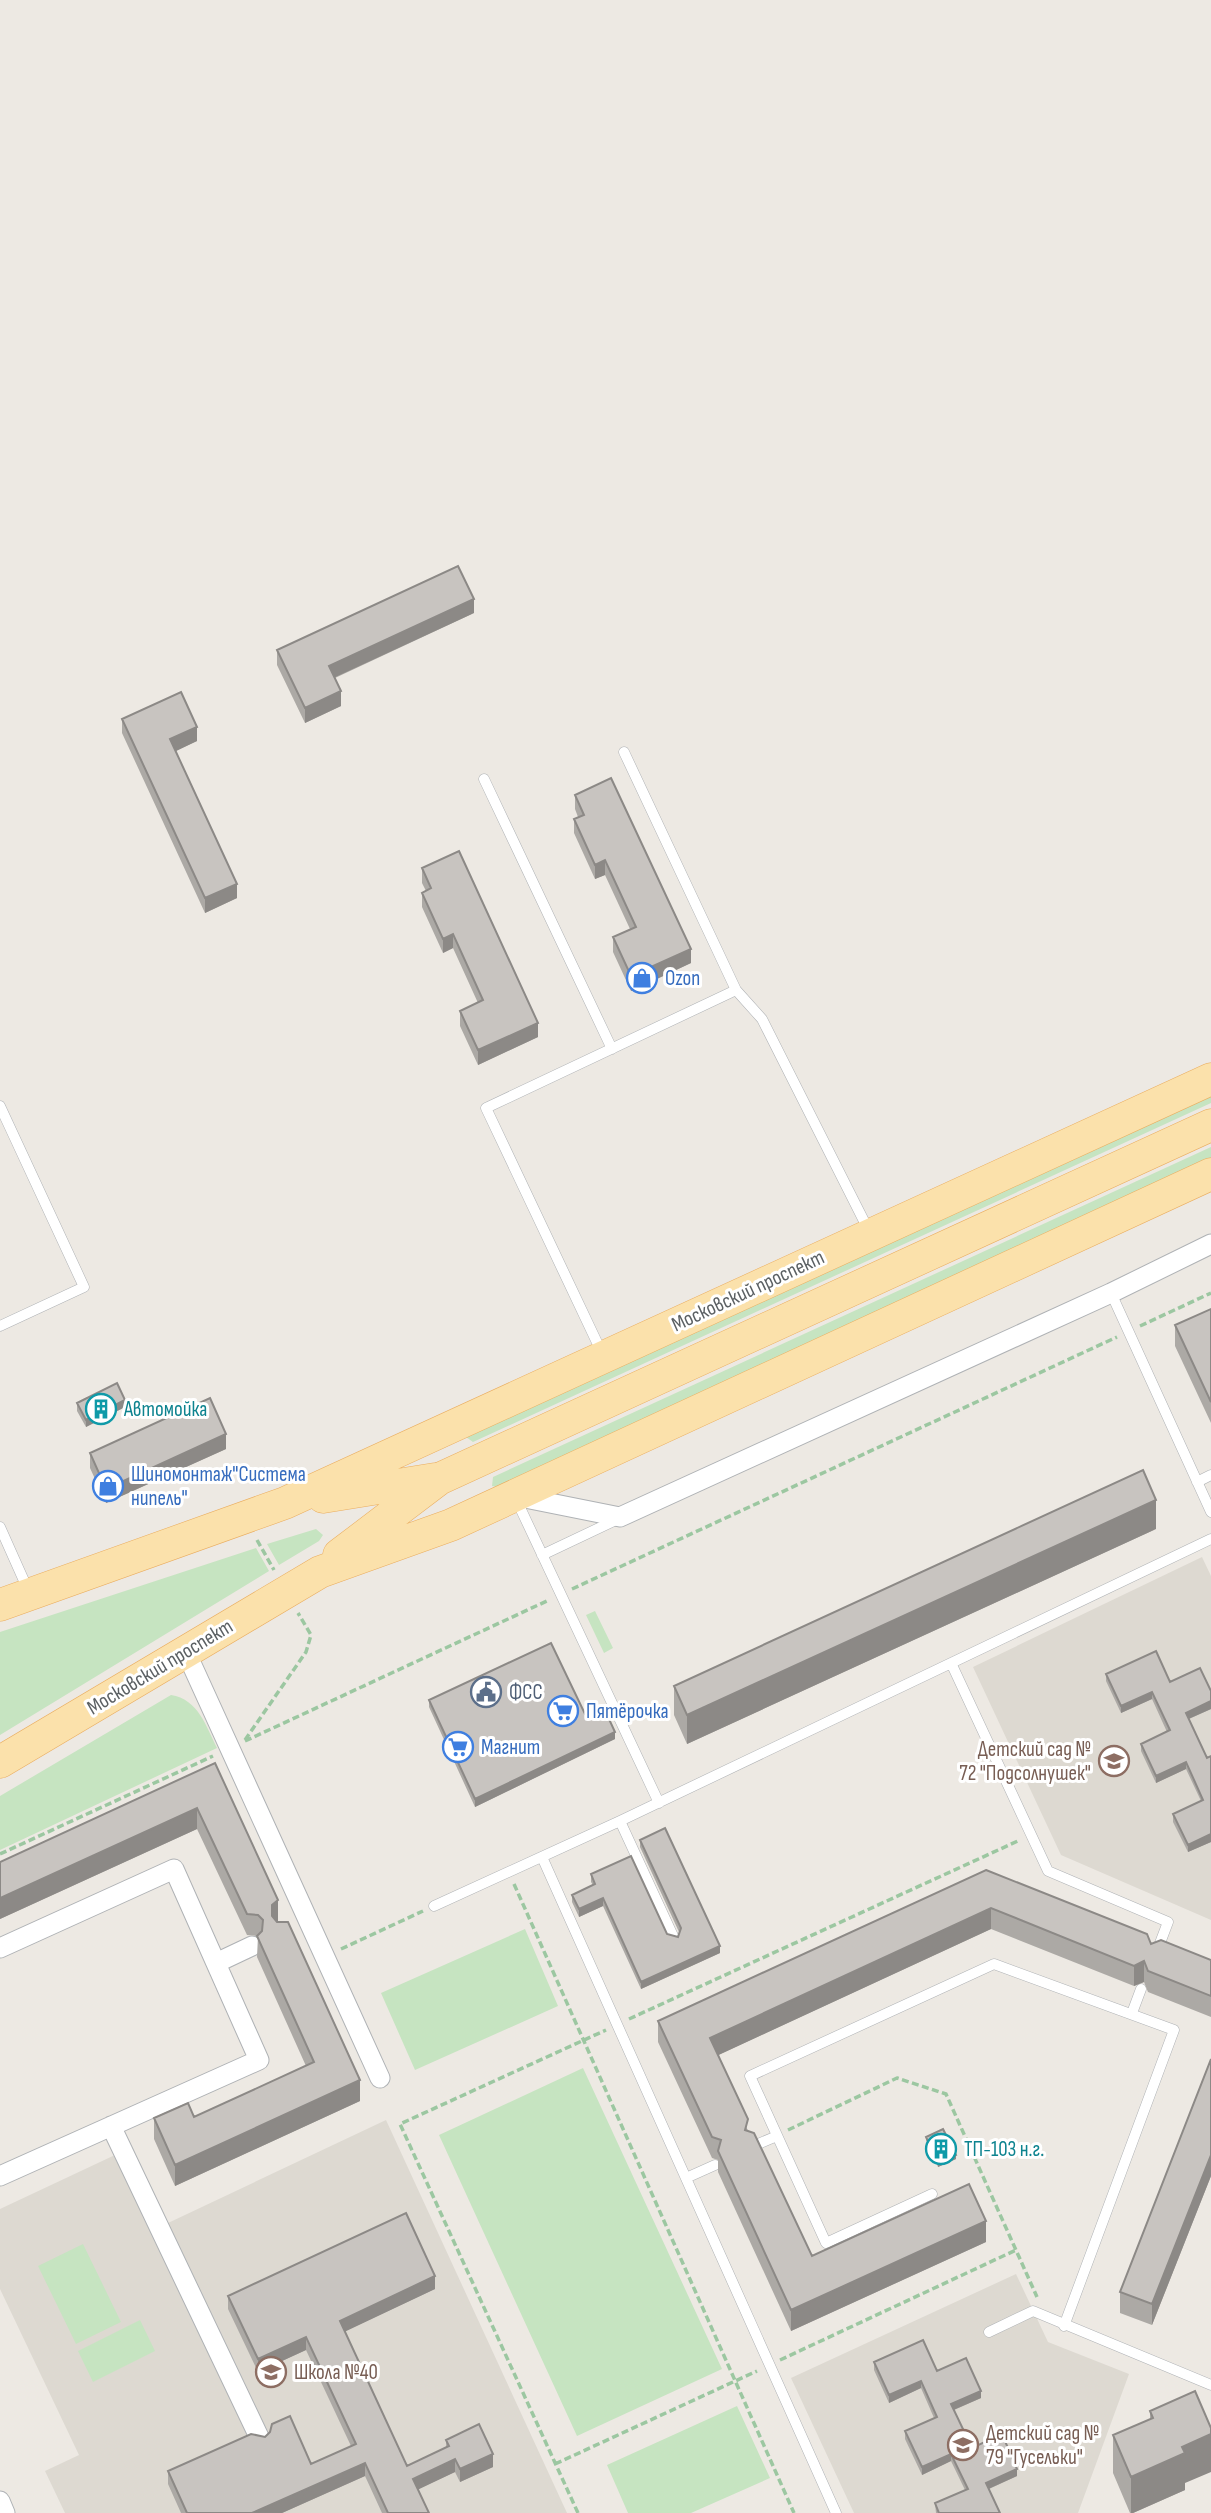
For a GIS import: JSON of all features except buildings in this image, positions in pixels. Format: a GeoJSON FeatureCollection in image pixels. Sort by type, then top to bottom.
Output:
{"type":"FeatureCollection","features":[{"type":"Feature","properties":{"kind":"main road","name":"Московский проспект"},"geometry":{"type":"LineString","coordinates":[[0,1605],[295,1502],[603,1357],[1211,1079]]}},
{"type":"Feature","properties":{"kind":"main road","name":"Московский проспект"},"geometry":{"type":"LineString","coordinates":[[0,1762],[286,1592],[328,1564],[439,1479],[1211,1125]]}},
{"type":"Feature","properties":{"kind":"main road","name":"Московский проспект"},"geometry":{"type":"LineString","coordinates":[[328,1564],[451,1525],[1211,1174]]}},
{"type":"Feature","properties":{"kind":"main road","name":"Московский проспект"},"geometry":{"type":"LineString","coordinates":[[295,1502],[439,1479]]}},
{"type":"Feature","properties":{"kind":"main road"},"geometry":{"type":"LineString","coordinates":[[295,1502],[327,1504],[344,1513],[352,1528],[328,1564]]}},
{"type":"Feature","properties":{"kind":"street"},"geometry":{"type":"LineString","coordinates":[[514,1496],[620,1517],[1111,1293],[1211,1244]]}},
{"type":"Feature","properties":{"kind":"street"},"geometry":{"type":"LineString","coordinates":[[186,1652],[236,1745],[301,1923],[324,1957],[380,2078]]}},
{"type":"Feature","properties":{"kind":"street"},"geometry":{"type":"LineString","coordinates":[[0,1948],[174,1869],[259,2060],[0,2176]]}},
{"type":"Feature","properties":{"kind":"street"},"geometry":{"type":"LineString","coordinates":[[216,1963],[252,1946]]}},
{"type":"Feature","properties":{"kind":"street"},"geometry":{"type":"LineString","coordinates":[[111,2126],[260,2439]]}},
{"type":"Feature","properties":{"kind":"street"},"geometry":{"type":"LineString","coordinates":[[0,2501],[5,2513]]}},
{"type":"Feature","properties":{"kind":"lane"},"geometry":{"type":"LineString","coordinates":[[624,752],[736,990],[762,1019],[871,1235]]}},
{"type":"Feature","properties":{"kind":"lane"},"geometry":{"type":"LineString","coordinates":[[484,779],[612,1049]]}},
{"type":"Feature","properties":{"kind":"lane"},"geometry":{"type":"LineString","coordinates":[[603,1357],[486,1108],[736,990]]}},
{"type":"Feature","properties":{"kind":"lane"},"geometry":{"type":"LineString","coordinates":[[0,1105],[84,1287],[0,1326]]}},
{"type":"Feature","properties":{"kind":"lane"},"geometry":{"type":"LineString","coordinates":[[1111,1293],[1211,1513]]}},
{"type":"Feature","properties":{"kind":"lane"},"geometry":{"type":"LineString","coordinates":[[1197,1482],[1211,1475]]}},
{"type":"Feature","properties":{"kind":"lane"},"geometry":{"type":"LineString","coordinates":[[514,1496],[659,1803]]}},
{"type":"Feature","properties":{"kind":"lane"},"geometry":{"type":"LineString","coordinates":[[542,1555],[620,1517]]}},
{"type":"Feature","properties":{"kind":"lane"},"geometry":{"type":"LineString","coordinates":[[0,1527],[30,1596]]}},
{"type":"Feature","properties":{"kind":"lane"},"geometry":{"type":"LineString","coordinates":[[434,1906],[952,1665],[1211,1539]]}},
{"type":"Feature","properties":{"kind":"lane"},"geometry":{"type":"LineString","coordinates":[[952,1665],[1048,1871],[1168,1922],[1154,1958]]}},
{"type":"Feature","properties":{"kind":"lane"},"geometry":{"type":"LineString","coordinates":[[620,1821],[674,1938]]}},
{"type":"Feature","properties":{"kind":"lane"},"geometry":{"type":"LineString","coordinates":[[542,1857],[836,2513]]}},
{"type":"Feature","properties":{"kind":"lane"},"geometry":{"type":"LineString","coordinates":[[932,2194],[826,2243],[750,2076],[994,1964],[1174,2030],[1063,2326]]}},
{"type":"Feature","properties":{"kind":"lane"},"geometry":{"type":"LineString","coordinates":[[1132,2013],[1141,1989]]}},
{"type":"Feature","properties":{"kind":"lane"},"geometry":{"type":"LineString","coordinates":[[751,2147],[777,2136]]}},
{"type":"Feature","properties":{"kind":"lane"},"geometry":{"type":"LineString","coordinates":[[686,2178],[715,2165]]}},
{"type":"Feature","properties":{"kind":"lane"},"geometry":{"type":"LineString","coordinates":[[989,2332],[1033,2311],[1063,2326],[1211,2385]]}},
{"type":"Feature","properties":{"kind":"path"},"geometry":{"type":"LineString","coordinates":[[0,1854],[1211,1293]]}},
{"type":"Feature","properties":{"kind":"path"},"geometry":{"type":"LineString","coordinates":[[236,1745],[306,1652],[311,1635],[245,1519]]}},
{"type":"Feature","properties":{"kind":"path"},"geometry":{"type":"LineString","coordinates":[[578,2513],[400,2124],[1031,1835]]}},
{"type":"Feature","properties":{"kind":"path"},"geometry":{"type":"LineString","coordinates":[[509,1873],[794,2513]]}},
{"type":"Feature","properties":{"kind":"path"},"geometry":{"type":"LineString","coordinates":[[324,1957],[434,1906]]}},
{"type":"Feature","properties":{"kind":"path"},"geometry":{"type":"LineString","coordinates":[[777,2136],[897,2078],[946,2094],[1040,2304]]}},
{"type":"Feature","properties":{"kind":"path"},"geometry":{"type":"LineString","coordinates":[[555,2464],[1016,2250]]}},
{"type":"Feature","properties":{"kind":"shaded area","name":"Детский сад № 72 \"Подсолнушек\""},"geometry":{"type":"Polygon","coordinates":[[[1202,1557],[1211,1576],[1211,1920],[1061,1855],[973,1667],[1202,1557]]]}},
{"type":"Feature","properties":{"kind":"shaded area","name":"Школа №40"},"geometry":{"type":"Polygon","coordinates":[[[386,2120],[567,2513],[65,2513],[45,2471],[79,2455],[0,2289],[0,2209],[132,2147],[168,2223],[386,2120]]]}},
{"type":"Feature","properties":{"kind":"shaded area","name":"Детский сад № 79 \"Гусельки\""},"geometry":{"type":"Polygon","coordinates":[[[1016,2274],[1048,2342],[1129,2374],[1078,2513],[854,2513],[791,2378],[1016,2274]]]}},
{"type":"Feature","properties":{"kind":"green space"},"geometry":{"type":"Polygon","coordinates":[[[1211,1091],[1211,1103],[473,1442],[466,1437],[1211,1091]]]}},
{"type":"Feature","properties":{"kind":"green space"},"geometry":{"type":"Polygon","coordinates":[[[1211,1147],[1211,1159],[497,1487],[492,1486],[493,1477],[1211,1147]]]}},
{"type":"Feature","properties":{"kind":"green space"},"geometry":{"type":"Polygon","coordinates":[[[316,1529],[323,1535],[319,1541],[279,1565],[267,1544],[316,1529]]]}},
{"type":"Feature","properties":{"kind":"green space"},"geometry":{"type":"Polygon","coordinates":[[[256,1548],[269,1571],[0,1735],[0,1632],[256,1548]]]}},
{"type":"Feature","properties":{"kind":"green space"},"geometry":{"type":"Polygon","coordinates":[[[595,1611],[613,1648],[604,1653],[586,1615],[595,1611]]]}},
{"type":"Feature","properties":{"kind":"green space"},"geometry":{"type":"Polygon","coordinates":[[[171,1695],[195,1708],[217,1748],[0,1850],[0,1796],[171,1695]]]}},
{"type":"Feature","properties":{"kind":"green space"},"geometry":{"type":"Polygon","coordinates":[[[525,1929],[558,2006],[415,2070],[381,1993],[525,1929]]]}},
{"type":"Feature","properties":{"kind":"green space"},"geometry":{"type":"Polygon","coordinates":[[[583,2068],[722,2369],[577,2436],[439,2135],[583,2068]]]}},
{"type":"Feature","properties":{"kind":"green space"},"geometry":{"type":"Polygon","coordinates":[[[83,2244],[121,2322],[76,2344],[38,2266],[83,2244]]]}},
{"type":"Feature","properties":{"kind":"green space"},"geometry":{"type":"Polygon","coordinates":[[[140,2320],[155,2351],[93,2382],[78,2351],[140,2320]]]}},
{"type":"Feature","properties":{"kind":"green space"},"geometry":{"type":"Polygon","coordinates":[[[737,2406],[770,2478],[691,2513],[628,2513],[607,2465],[737,2406]]]}},
{"type":"Feature","properties":{"kind":"place","name":"Ozon"},"geometry":{"type":"Point","coordinates":[642,978]}},
{"type":"Feature","properties":{"kind":"place","name":"Автомойка"},"geometry":{"type":"Point","coordinates":[101,1409]}},
{"type":"Feature","properties":{"kind":"place","name":"Шиномонтаж\"Система нипель\""},"geometry":{"type":"Point","coordinates":[108,1486]}},
{"type":"Feature","properties":{"kind":"place","name":"ФСС"},"geometry":{"type":"Point","coordinates":[486,1692]}},
{"type":"Feature","properties":{"kind":"place","name":"Пятёрочка"},"geometry":{"type":"Point","coordinates":[563,1711]}},
{"type":"Feature","properties":{"kind":"place","name":"Магнит"},"geometry":{"type":"Point","coordinates":[458,1747]}},
{"type":"Feature","properties":{"kind":"place","name":"Детский сад № 72 \"Подсолнушек\""},"geometry":{"type":"Point","coordinates":[1114,1761]}},
{"type":"Feature","properties":{"kind":"place","name":"ТП-103 н.г."},"geometry":{"type":"Point","coordinates":[941,2149]}},
{"type":"Feature","properties":{"kind":"place","name":"Школа №40"},"geometry":{"type":"Point","coordinates":[271,2372]}},
{"type":"Feature","properties":{"kind":"place","name":"Детский сад № 79 \"Гусельки\""},"geometry":{"type":"Point","coordinates":[963,2445]}}]}
